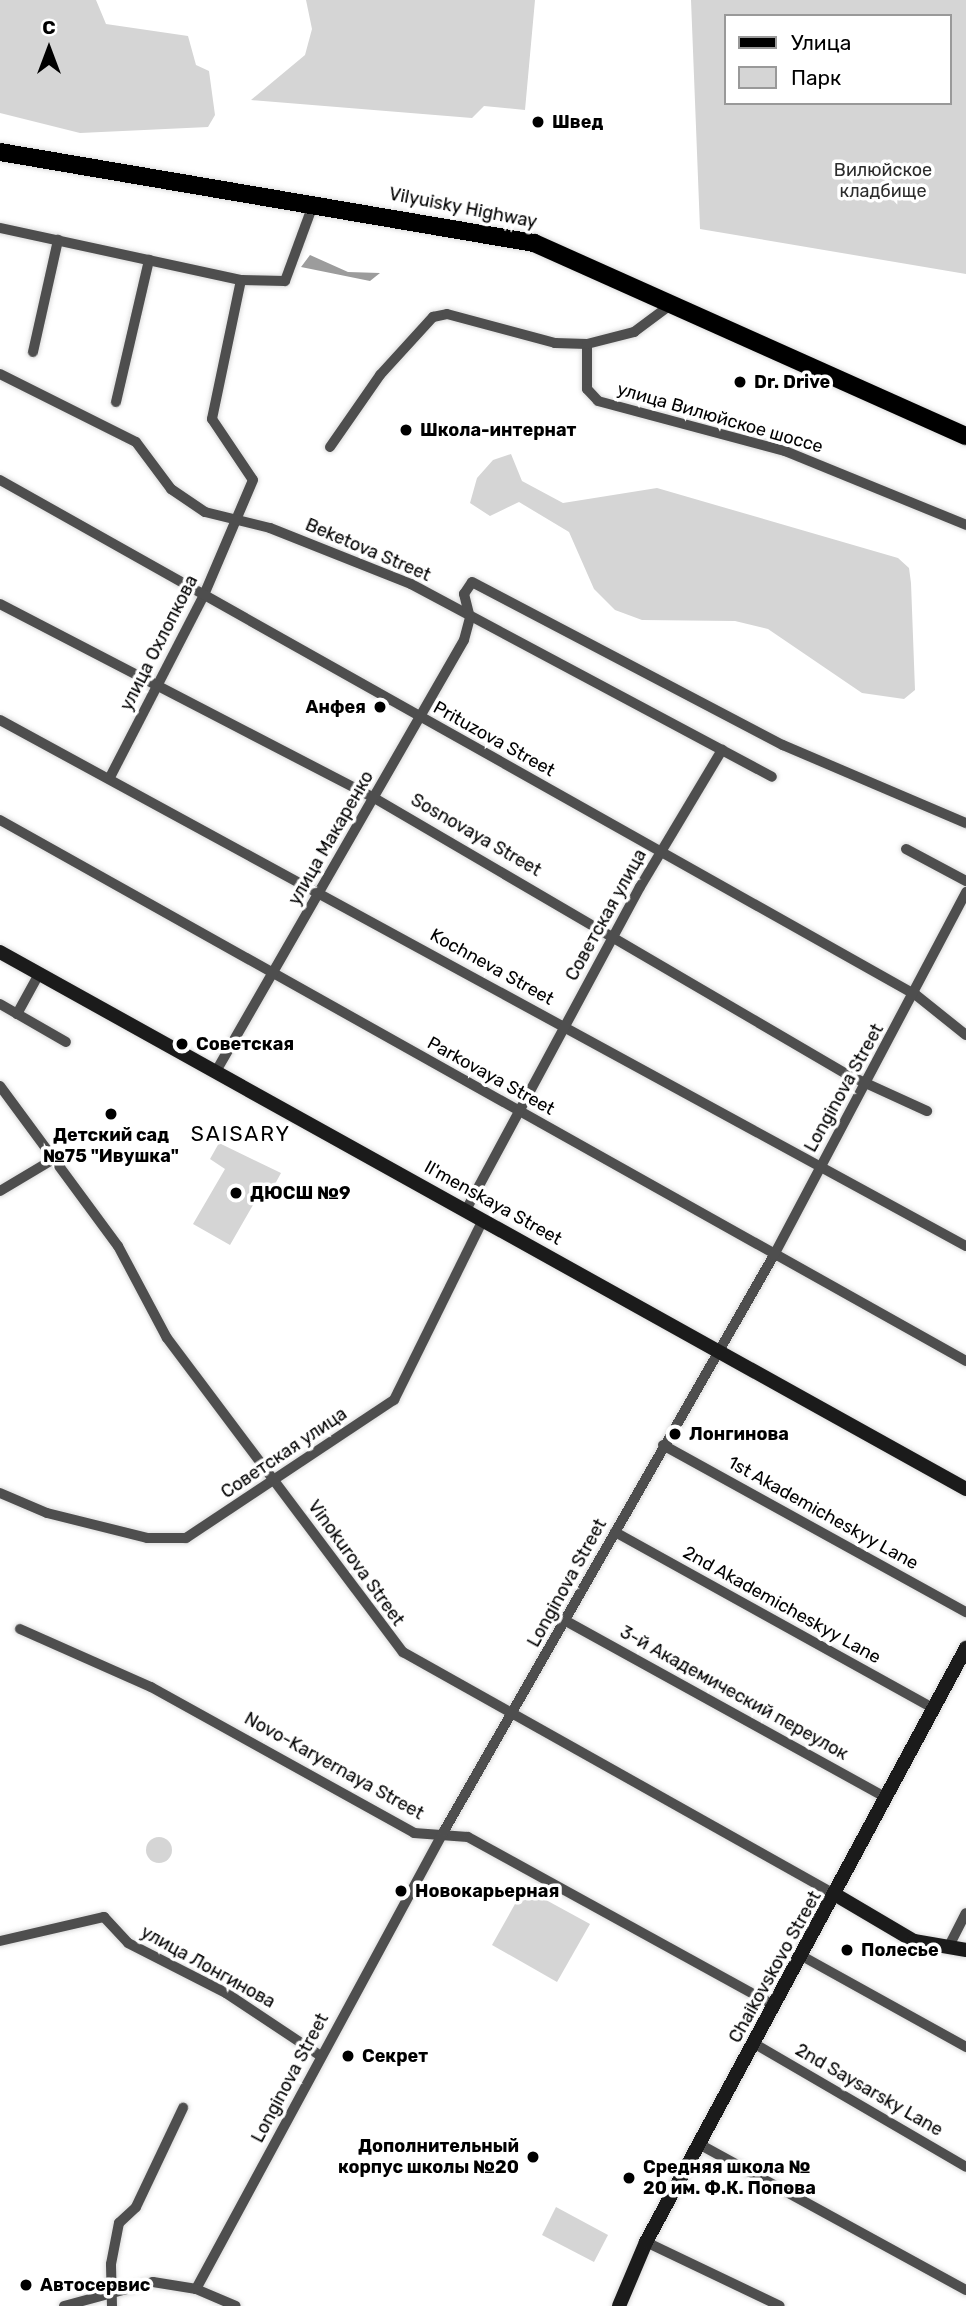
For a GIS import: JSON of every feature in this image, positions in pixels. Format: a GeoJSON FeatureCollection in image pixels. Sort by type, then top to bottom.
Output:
{"type":"FeatureCollection","features":[{"type":"Feature","properties":{"kind":"main road","name":"Vilyuisky Highway"},"geometry":{"type":"LineString","coordinates":[[0,152],[314,202],[534,243],[966,436]]}},
{"type":"Feature","properties":{"kind":"main road","name":"Il'menskaya Street"},"geometry":{"type":"LineString","coordinates":[[0,952],[966,1489]]}},
{"type":"Feature","properties":{"kind":"main road","name":"Chaikovskovo Street"},"geometry":{"type":"LineString","coordinates":[[620,2306],[646,2242],[836,1895],[885,1797],[966,1648]]}},
{"type":"Feature","properties":{"kind":"main road"},"geometry":{"type":"LineString","coordinates":[[836,1895],[914,1941],[966,1950]]}},
{"type":"Feature","properties":{"kind":"street"},"geometry":{"type":"LineString","coordinates":[[0,228],[241,280],[285,281],[314,202]]}},
{"type":"Feature","properties":{"kind":"street"},"geometry":{"type":"LineString","coordinates":[[33,352],[58,240]]}},
{"type":"Feature","properties":{"kind":"street"},"geometry":{"type":"LineString","coordinates":[[116,402],[149,260]]}},
{"type":"Feature","properties":{"kind":"street","name":"улица Охлопкова"},"geometry":{"type":"LineString","coordinates":[[110,777],[203,597],[253,480],[212,419],[241,280]]}},
{"type":"Feature","properties":{"kind":"street"},"geometry":{"type":"LineString","coordinates":[[330,447],[380,375],[433,317],[447,314],[555,343],[587,344],[634,332],[673,303]]}},
{"type":"Feature","properties":{"kind":"street","name":"улица Вилюйское шоссе"},"geometry":{"type":"LineString","coordinates":[[587,344],[587,389],[598,401],[785,451],[966,525]]}},
{"type":"Feature","properties":{"kind":"street","name":"Beketova Street"},"geometry":{"type":"LineString","coordinates":[[0,374],[129,438],[149,453],[171,489],[236,523],[270,528],[398,579],[772,777]]}},
{"type":"Feature","properties":{"kind":"street","name":"Prituzova Street"},"geometry":{"type":"LineString","coordinates":[[0,481],[916,995],[966,1034]]}},
{"type":"Feature","properties":{"kind":"street"},"geometry":{"type":"LineString","coordinates":[[470,618],[464,594],[479,581],[773,741],[966,824]]}},
{"type":"Feature","properties":{"kind":"street","name":"Sosnovaya Street"},"geometry":{"type":"LineString","coordinates":[[0,604],[160,682],[376,799],[615,934],[866,1083],[927,1111]]}},
{"type":"Feature","properties":{"kind":"street","name":"улица Макаренко"},"geometry":{"type":"LineString","coordinates":[[215,1073],[376,799],[470,618]]}},
{"type":"Feature","properties":{"kind":"street","name":"Kochneva Street"},"geometry":{"type":"LineString","coordinates":[[0,720],[110,777],[966,1246]]}},
{"type":"Feature","properties":{"kind":"street","name":"Советская улица"},"geometry":{"type":"LineString","coordinates":[[466,1210],[615,934],[722,750]]}},
{"type":"Feature","properties":{"kind":"street","name":"Parkovaya Street"},"geometry":{"type":"LineString","coordinates":[[0,820],[966,1362]]}},
{"type":"Feature","properties":{"kind":"street"},"geometry":{"type":"LineString","coordinates":[[906,849],[966,881]]}},
{"type":"Feature","properties":{"kind":"street","name":"Longinova Street"},"geometry":{"type":"LineString","coordinates":[[196,2289],[444,1831],[515,1713],[663,1445],[774,1255],[916,995],[966,892]]}},
{"type":"Feature","properties":{"kind":"street"},"geometry":{"type":"LineString","coordinates":[[17,1014],[39,974]]}},
{"type":"Feature","properties":{"kind":"street"},"geometry":{"type":"LineString","coordinates":[[0,1004],[66,1042]]}},
{"type":"Feature","properties":{"kind":"street","name":"Vinokurova Street"},"geometry":{"type":"LineString","coordinates":[[0,1086],[118,1246],[167,1338],[403,1653],[515,1713],[836,1895]]}},
{"type":"Feature","properties":{"kind":"street"},"geometry":{"type":"LineString","coordinates":[[0,1191],[52,1160]]}},
{"type":"Feature","properties":{"kind":"street","name":"Советская улица"},"geometry":{"type":"LineString","coordinates":[[0,1493],[47,1513],[169,1542],[276,1481],[406,1384],[483,1220]]}},
{"type":"Feature","properties":{"kind":"street","name":"1st Akademicheskyy Lane"},"geometry":{"type":"LineString","coordinates":[[663,1445],[966,1612]]}},
{"type":"Feature","properties":{"kind":"street","name":"2nd Akademicheskyy Lane"},"geometry":{"type":"LineString","coordinates":[[615,1532],[933,1708]]}},
{"type":"Feature","properties":{"kind":"street","name":"3-й Академический переулок"},"geometry":{"type":"LineString","coordinates":[[566,1621],[885,1797]]}},
{"type":"Feature","properties":{"kind":"street","name":"Novo-Karyernaya Street"},"geometry":{"type":"LineString","coordinates":[[20,1629],[143,1683],[415,1833],[444,1831],[468,1837],[775,2006]]}},
{"type":"Feature","properties":{"kind":"street"},"geometry":{"type":"LineString","coordinates":[[948,1948],[966,1913]]}},
{"type":"Feature","properties":{"kind":"street","name":"улица Лонгинова"},"geometry":{"type":"LineString","coordinates":[[0,1941],[104,1917],[128,1943],[226,1993],[321,2056]]}},
{"type":"Feature","properties":{"kind":"street"},"geometry":{"type":"LineString","coordinates":[[802,1956],[966,2047]]}},
{"type":"Feature","properties":{"kind":"street","name":"2nd Saysarsky Lane"},"geometry":{"type":"LineString","coordinates":[[755,2044],[966,2167]]}},
{"type":"Feature","properties":{"kind":"street"},"geometry":{"type":"LineString","coordinates":[[112,2306],[108,2292],[119,2223],[136,2207],[183,2108]]}},
{"type":"Feature","properties":{"kind":"street"},"geometry":{"type":"LineString","coordinates":[[699,2144],[966,2290]]}},
{"type":"Feature","properties":{"kind":"street"},"geometry":{"type":"LineString","coordinates":[[646,2242],[780,2306]]}},
{"type":"Feature","properties":{"kind":"street"},"geometry":{"type":"LineString","coordinates":[[64,2306],[153,2281],[196,2289],[236,2306]]}},
{"type":"Feature","properties":{"kind":"green space"},"geometry":{"type":"Polygon","coordinates":[[[0,0],[96,0],[106,24],[188,36],[196,65],[209,71],[215,115],[208,127],[80,133],[0,113],[0,0]]]}},
{"type":"Feature","properties":{"kind":"green space"},"geometry":{"type":"Polygon","coordinates":[[[306,0],[535,0],[525,110],[484,106],[472,118],[251,100],[305,55],[312,29],[306,0]]]}},
{"type":"Feature","properties":{"kind":"green space","name":"Вилюйское кладбище"},"geometry":{"type":"Polygon","coordinates":[[[691,0],[966,0],[966,274],[700,229],[691,0]]]}},
{"type":"Feature","properties":{"kind":"green space"},"geometry":{"type":"Polygon","coordinates":[[[511,454],[522,481],[563,503],[657,488],[898,558],[909,568],[911,583],[915,690],[904,699],[862,693],[768,629],[735,621],[642,620],[615,610],[594,589],[569,532],[519,502],[490,516],[470,503],[477,478],[493,460],[511,454]]]}},
{"type":"Feature","properties":{"kind":"green space","name":"ДЮСШ №9"},"geometry":{"type":"Polygon","coordinates":[[[219,1143],[281,1173],[269,1195],[261,1191],[230,1245],[193,1224],[225,1169],[210,1159],[219,1143]]]}},
{"type":"Feature","properties":{"kind":"green space"},"geometry":{"type":"Polygon","coordinates":[[[159,1837],[168,1841],[172,1850],[168,1859],[159,1863],[150,1859],[146,1850],[150,1841],[159,1837]]]}},
{"type":"Feature","properties":{"kind":"green space"},"geometry":{"type":"Polygon","coordinates":[[[524,1888],[590,1924],[557,1982],[492,1945],[524,1888]]]}},
{"type":"Feature","properties":{"kind":"green space"},"geometry":{"type":"Polygon","coordinates":[[[556,2207],[608,2235],[594,2262],[542,2235],[556,2207]]]}},
{"type":"Feature","properties":{"kind":"shaded area"},"geometry":{"type":"Polygon","coordinates":[[[310,255],[348,272],[380,273],[370,281],[301,267],[310,255]]]}},
{"type":"Feature","properties":{"kind":"place","name":"Швед"},"geometry":{"type":"Point","coordinates":[538,122]}},
{"type":"Feature","properties":{"kind":"place","name":"Dr. Drive"},"geometry":{"type":"Point","coordinates":[740,382]}},
{"type":"Feature","properties":{"kind":"place","name":"Школа-интернат"},"geometry":{"type":"Point","coordinates":[406,430]}},
{"type":"Feature","properties":{"kind":"place","name":"Анфея"},"geometry":{"type":"Point","coordinates":[380,707]}},
{"type":"Feature","properties":{"kind":"place","name":"Советская"},"geometry":{"type":"Point","coordinates":[182,1044]}},
{"type":"Feature","properties":{"kind":"place","name":"Детский сад №75 \"Ивушка\""},"geometry":{"type":"Point","coordinates":[111,1114]}},
{"type":"Feature","properties":{"kind":"place","name":"ДЮСШ №9"},"geometry":{"type":"Point","coordinates":[236,1193]}},
{"type":"Feature","properties":{"kind":"place","name":"Лонгинова"},"geometry":{"type":"Point","coordinates":[675,1434]}},
{"type":"Feature","properties":{"kind":"place","name":"Новокарьерная"},"geometry":{"type":"Point","coordinates":[401,1891]}},
{"type":"Feature","properties":{"kind":"place","name":"Полесье"},"geometry":{"type":"Point","coordinates":[847,1950]}},
{"type":"Feature","properties":{"kind":"place","name":"Секрет"},"geometry":{"type":"Point","coordinates":[348,2056]}},
{"type":"Feature","properties":{"kind":"place","name":"Дополнительный корпус школы №20"},"geometry":{"type":"Point","coordinates":[533,2157]}},
{"type":"Feature","properties":{"kind":"place","name":"Средняя школа № 20 им. Ф.К. Попова"},"geometry":{"type":"Point","coordinates":[629,2178]}},
{"type":"Feature","properties":{"kind":"place","name":"Автосервис"},"geometry":{"type":"Point","coordinates":[26,2285]}},
{"type":"Feature","properties":{"kind":"district","name":"SAISARY"},"geometry":{"type":"Point","coordinates":[241,1134]}}]}
